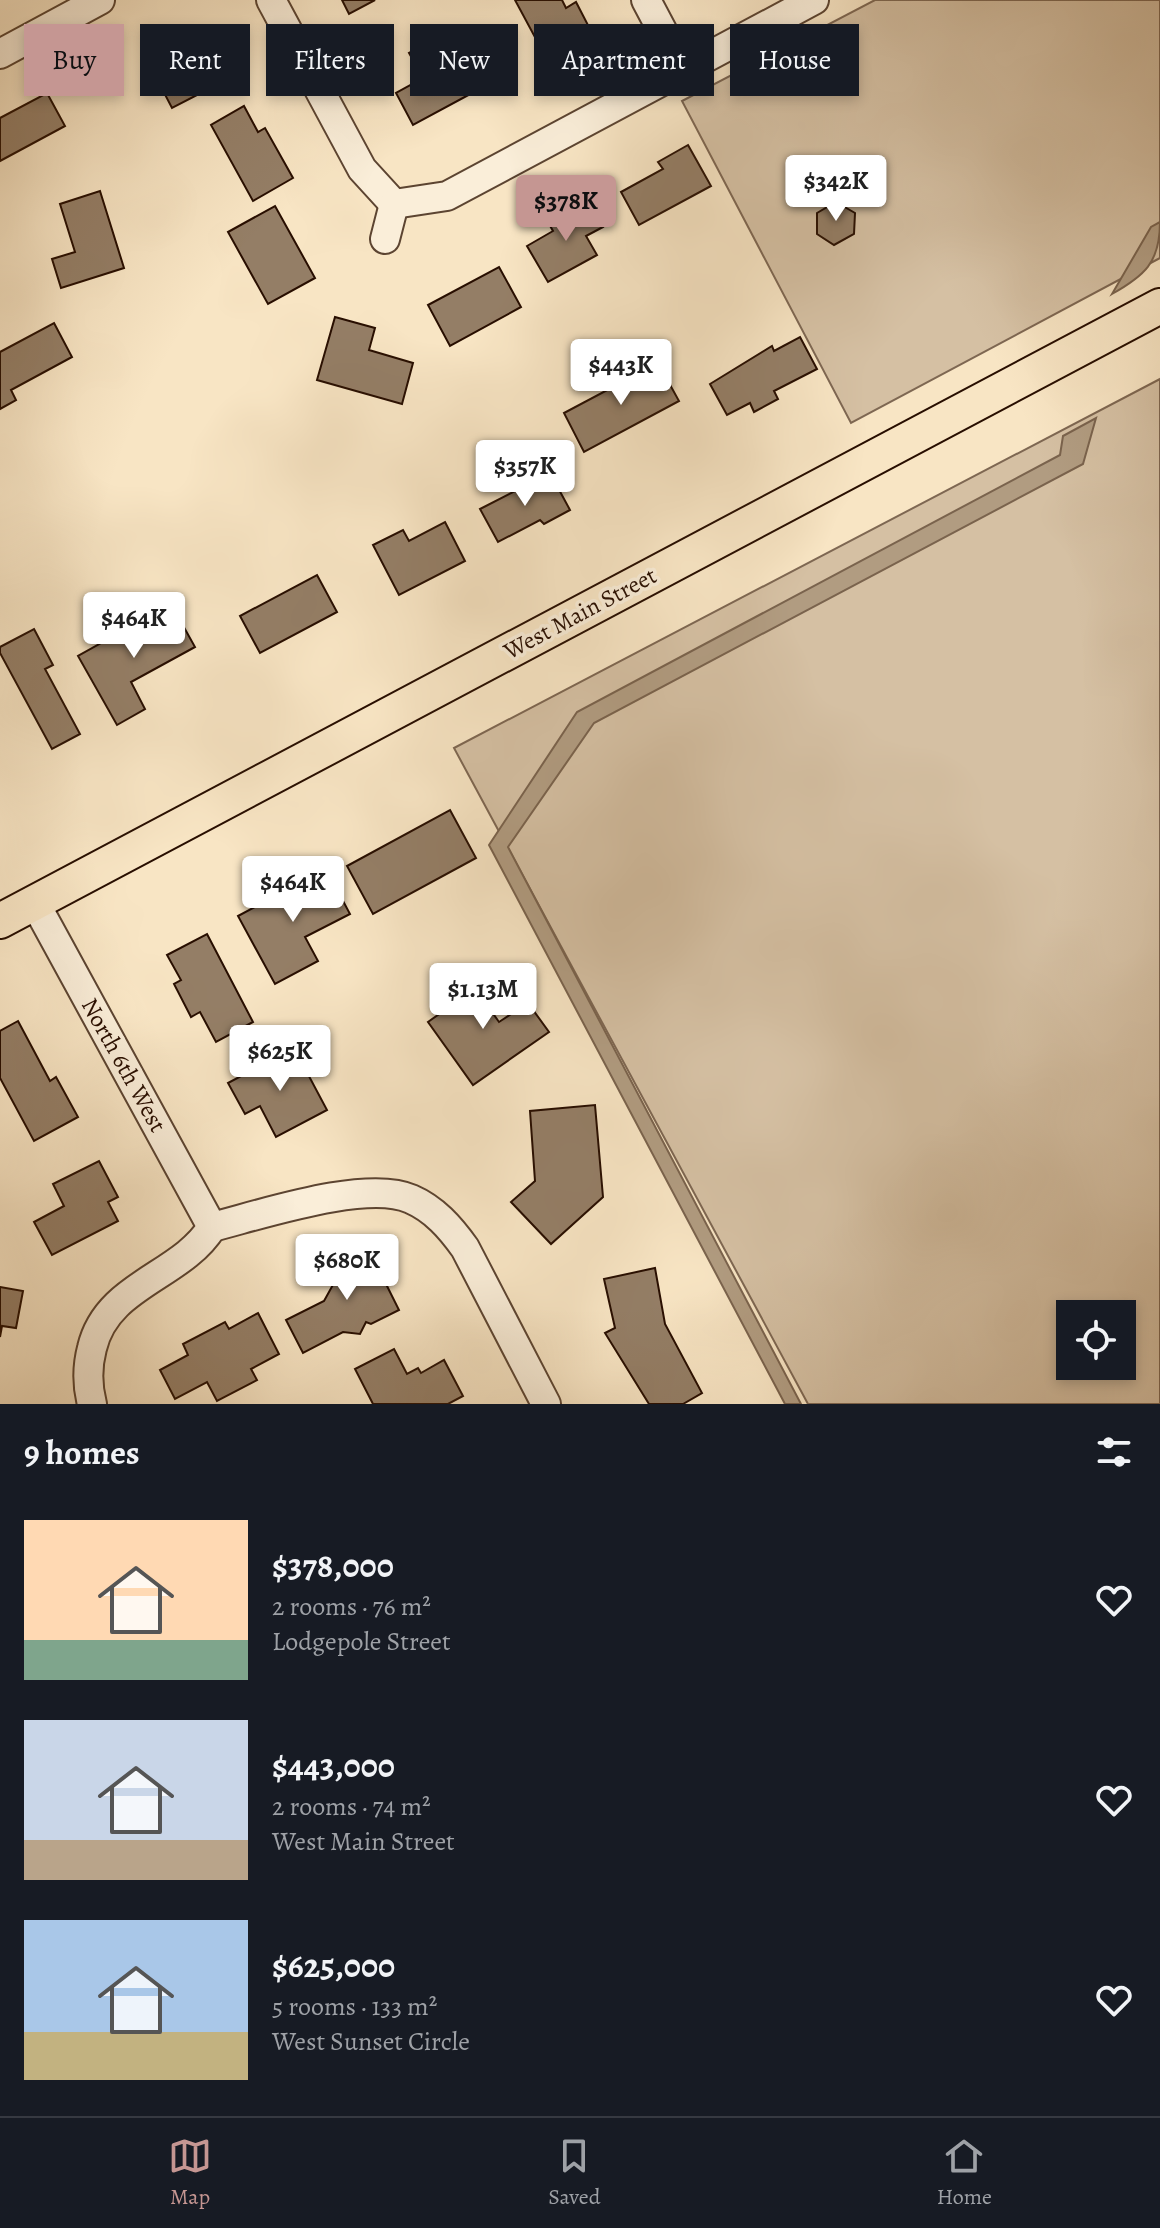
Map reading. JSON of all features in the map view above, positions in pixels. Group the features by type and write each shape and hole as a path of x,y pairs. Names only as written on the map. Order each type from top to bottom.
{"main road":[{"name":"West Main Street","path":"0,921 1160,306"}],"street":[{"path":"0,54 100,0"},
{"path":"271,0 362,169 394,204"},
{"path":"646,0 659,24"},
{"path":"714,53 814,0"},
{"path":"394,204 447,196 634,96"},
{"path":"385,239 394,204"},
{"name":"North 6th West","path":"35,903 212,1227"},
{"path":"92,1404 88,1366 95,1337 107,1315 123,1296 202,1244 212,1227 329,1198 387,1192 410,1198 430,1209 450,1227 465,1248 546,1404"}],"shaded area":[{"path":"875,0 1160,0 1160,258 851,423 682,101 692,96 714,96 714,84 730,76 730,96 859,96 859,24 829,24"},
{"path":"1160,222 1157,248 1148,267 1112,294 1151,227"},
{"path":"1160,379 1160,1404 808,1404 454,748"},
{"path":"1096,418 1083,464 594,723 508,847 801,1404 785,1404 489,845 577,712 1060,455 1063,436"}],"building":[{"path":"342,0 375,0 349,14"},
{"path":"515,0 562,0 566,8 576,2 587,24 534,24 534,35"},
{"path":"410,85 410,96 467,96 413,125 396,93"},
{"path":"41,96 49,96 65,126 0,161 0,118"},
{"path":"166,96 195,96 172,108"},
{"path":"244,106 258,132 265,128 293,178 253,201 211,125"},
{"path":"688,145 711,186 639,225 621,192 663,169 658,162"},
{"path":"100,191 124,268 61,288 52,259 75,252 60,204"},
{"path":"588,202 603,227 586,236 597,255 548,282 527,246 553,231 549,224"},
{"path":"836,202 855,213 854,234 834,245 817,234 817,213"},
{"path":"275,206 315,278 268,304 228,232"},
{"path":"499,267 521,307 450,346 428,305"},
{"path":"335,317 375,328 369,350 413,363 402,404 317,380"},
{"path":"54,323 72,357 11,390 16,400 0,409 0,352"},
{"path":"800,337 817,369 774,391 778,399 754,412 750,403 727,415 710,384 772,346 774,351"},
{"path":"658,363 679,401 584,452 564,413"},
{"path":"550,473 570,510 544,524 540,520 498,542 480,509"},
{"path":"445,522 465,561 399,595 373,545 403,530 409,541"},
{"path":"317,575 337,612 260,653 240,616"},
{"path":"171,604 195,647 131,682 145,709 117,725 78,656"},
{"path":"34,629 53,665 45,669 80,734 52,749 0,653 0,647"},
{"path":"450,810 476,858 373,914 347,866"},
{"path":"326,869 350,914 305,937 318,961 275,984 238,916"},
{"path":"207,934 253,1022 216,1042 200,1012 191,1017 174,984 181,980 167,955"},
{"path":"468,978 499,1022 528,1003 549,1032 473,1085 428,1022 442,1012 434,1002"},
{"path":"18,1021 50,1081 56,1077 78,1117 34,1141 0,1078 0,1031"},
{"path":"294,1048 327,1110 276,1137 260,1106 245,1114 228,1083"},
{"path":"595,1105 603,1197 551,1244 511,1202 535,1181 530,1111"},
{"path":"99,1161 118,1197 108,1202 118,1221 52,1255 34,1222 64,1206 53,1184"},
{"path":"355,1245 393,1268 385,1282 399,1310 371,1324 366,1322 360,1334 343,1332 303,1353 286,1320 324,1301"},
{"path":"655,1268 665,1324 702,1393 683,1404 649,1404 605,1333 615,1328 604,1279"},
{"path":"0,1287 23,1291 16,1328 2,1326 0,1337"},
{"path":"258,1313 279,1354 251,1369 257,1380 217,1401 207,1382 175,1399 160,1370 188,1355 183,1344 225,1322 229,1329"},
{"path":"394,1349 407,1374 418,1368 421,1373 444,1360 463,1396 448,1404 373,1404 355,1369"}]}
